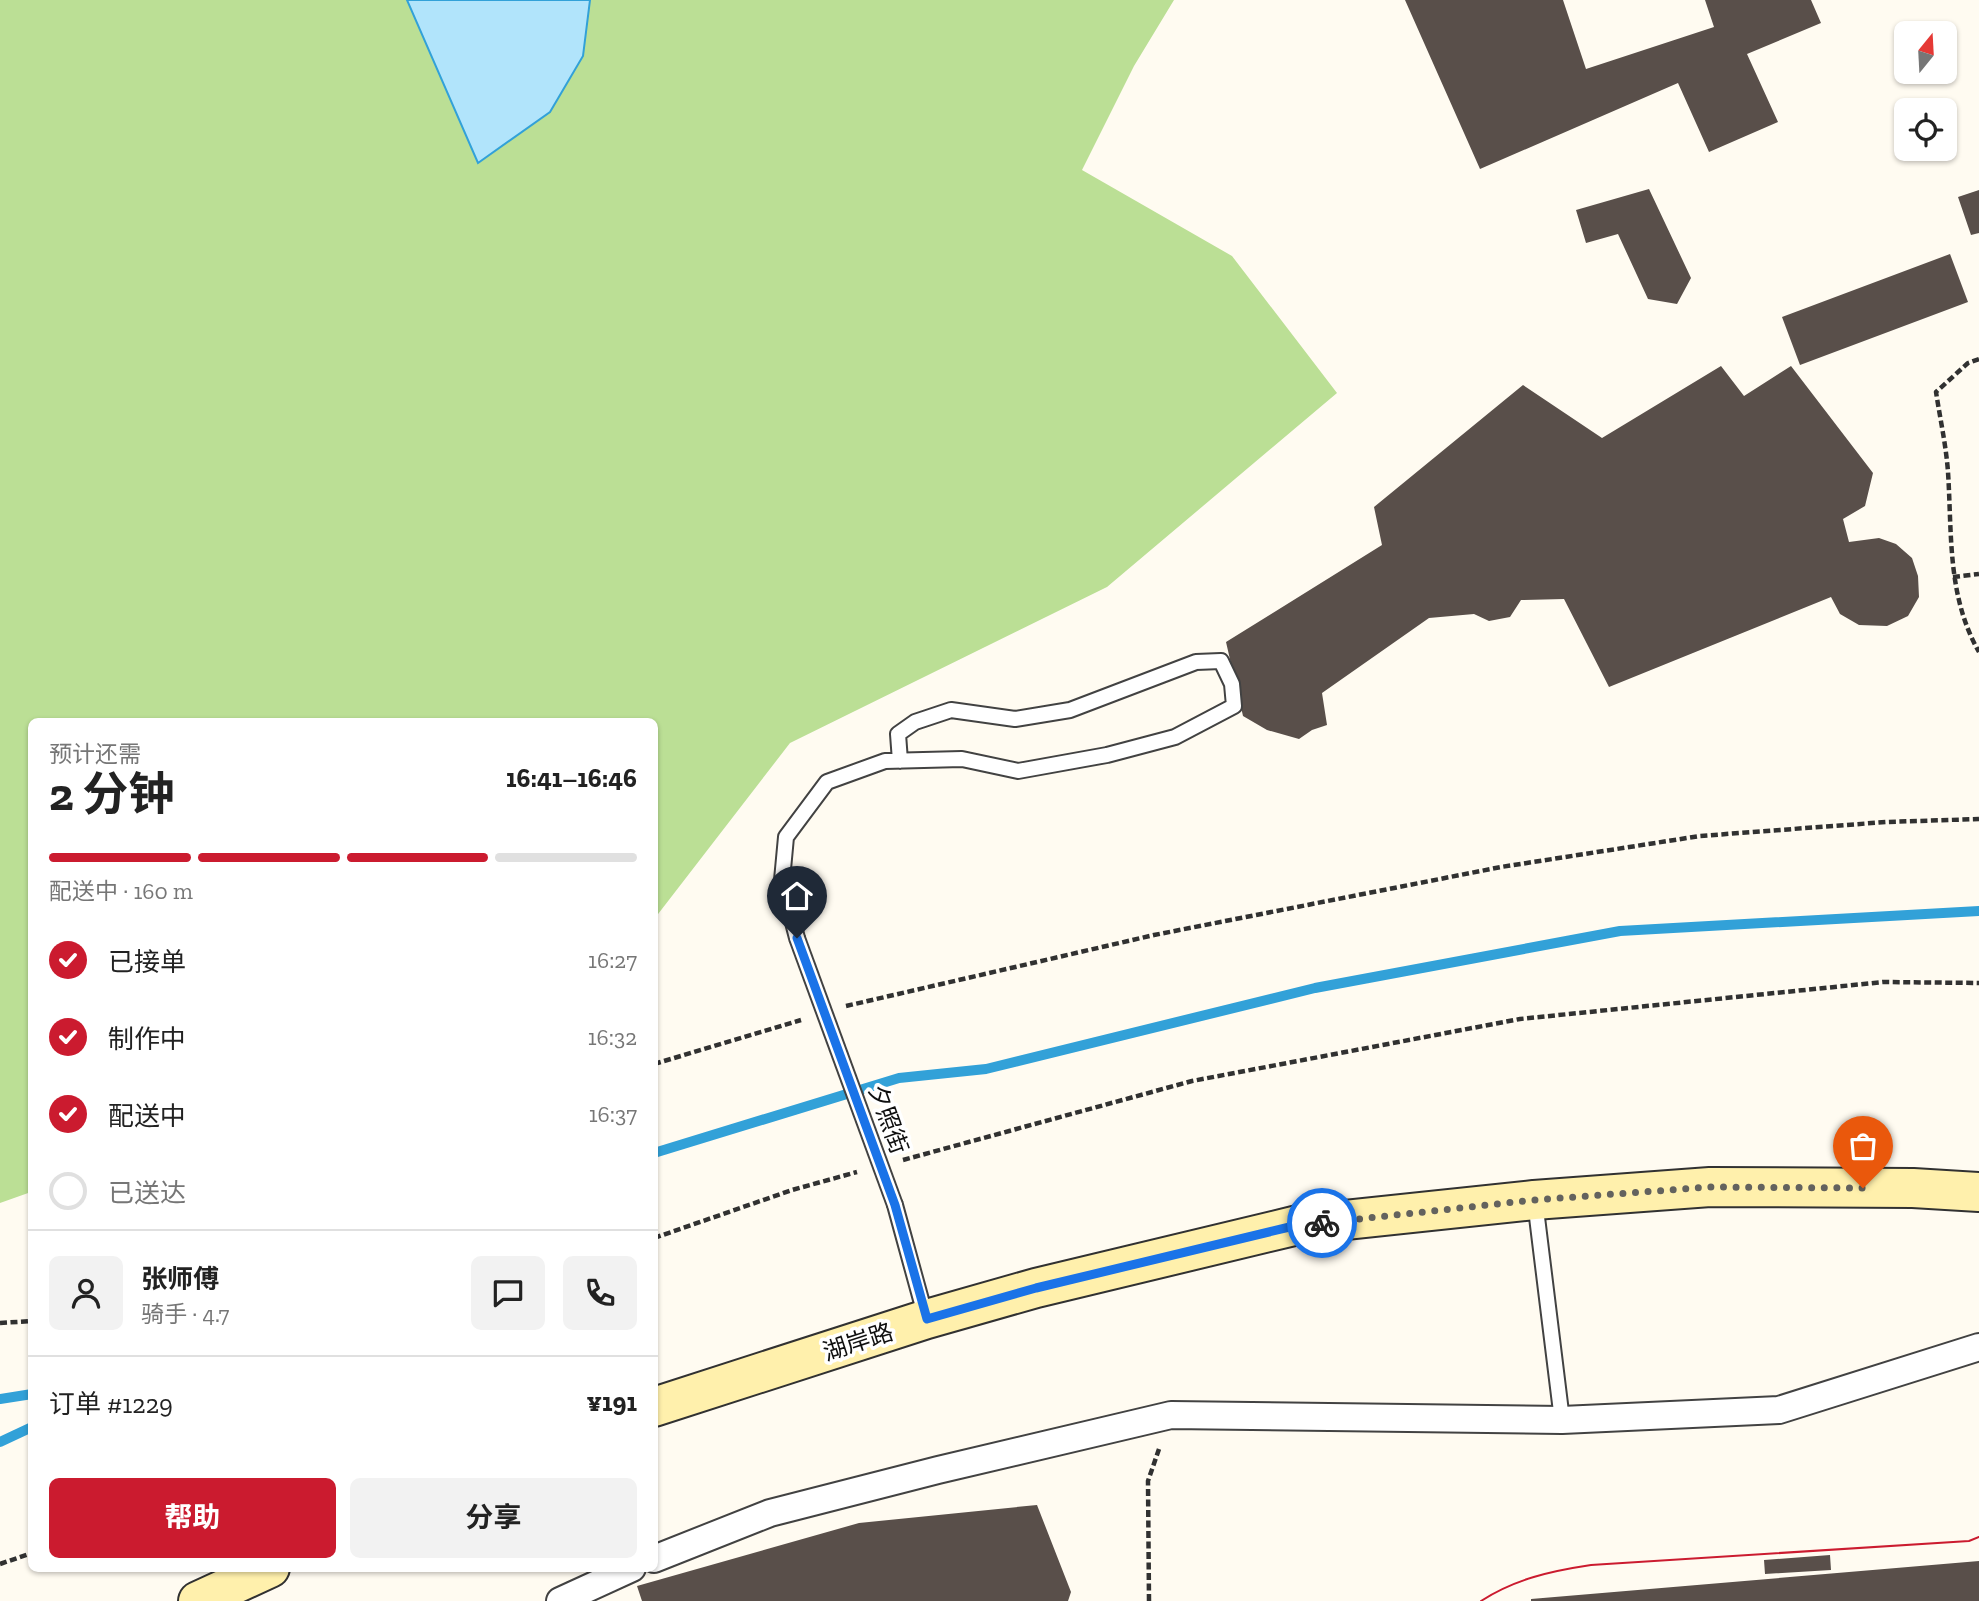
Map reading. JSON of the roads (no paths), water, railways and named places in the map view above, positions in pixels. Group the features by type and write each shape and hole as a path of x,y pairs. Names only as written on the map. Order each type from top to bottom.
{"street":[{"name":"湖岸路","path":"658,1406 927,1319 1036,1288 1298,1225 1534,1200 1710,1187 1913,1188 1979,1192"},
{"path":"658,1557 770,1513 939,1469 1171,1415 1562,1420 1779,1410 1979,1347"},
{"path":"198,1601 261,1572"},
{"path":"560,1601 623,1572"}],"lane":[{"name":"夕照街","path":"900,761 898,734 915,722 951,710 1015,719 1070,710 1196,662 1221,661 1232,684 1234,706 1175,737 1107,755 1018,771 962,759 900,761 885,761 827,782 786,837 782,880 797,938 895,1205 927,1319"},
{"path":"1534,1200 1562,1420"}],"water":[{"path":"407,0 590,0 583,56 550,112 478,163"}],"waterway":[{"path":"658,1152 899,1078 986,1069 1315,988 1620,931 1979,911"},
{"path":"0,1399 28,1395"},
{"path":"0,1442 28,1429"}],"tram line":[{"path":"1481,1601 1534,1577 1591,1565 1969,1541 1979,1537"}]}
